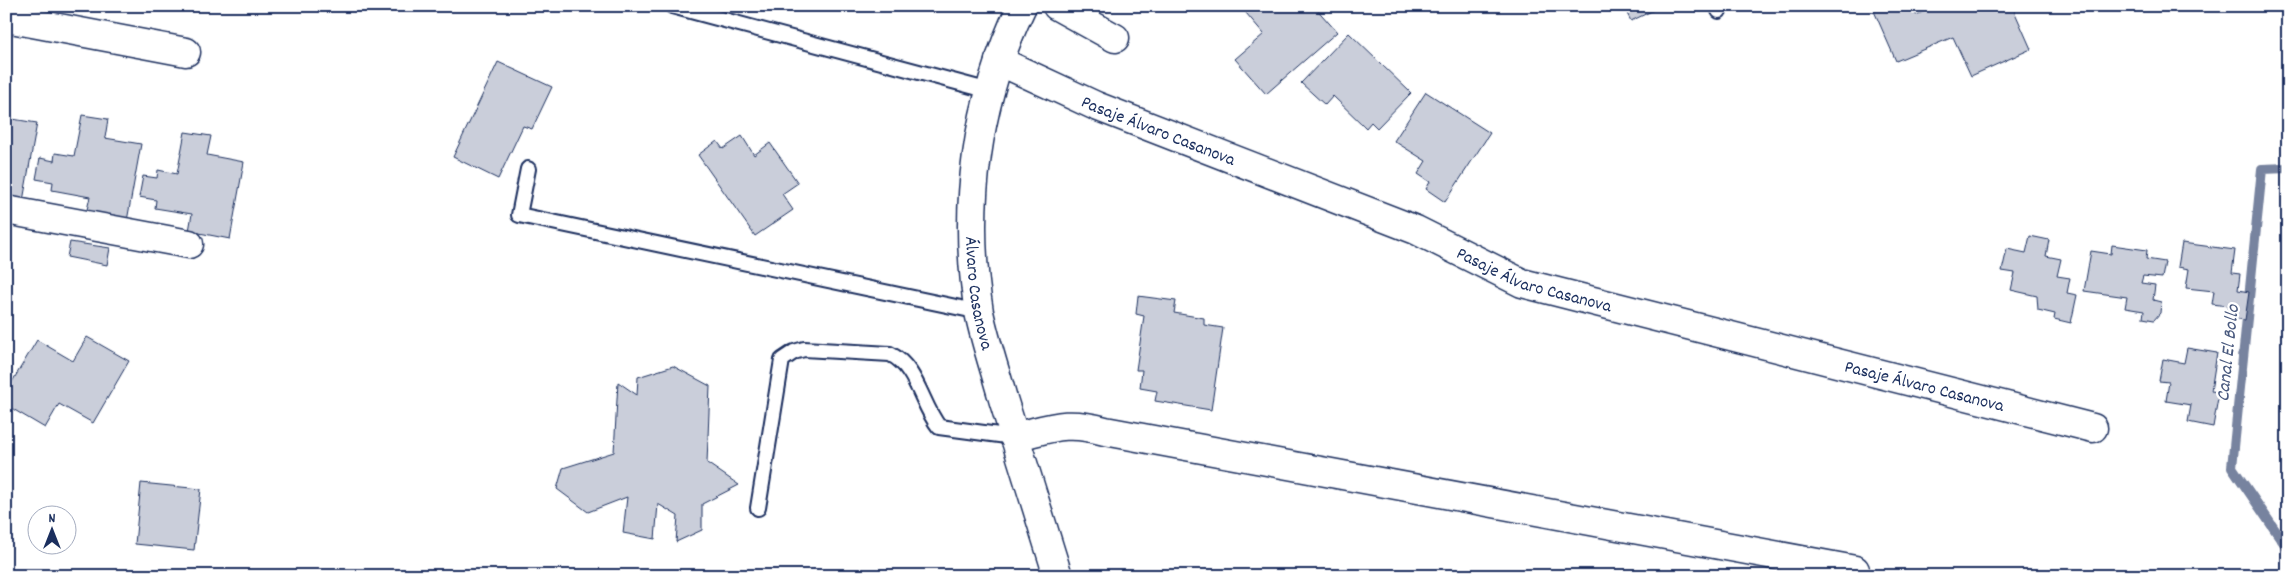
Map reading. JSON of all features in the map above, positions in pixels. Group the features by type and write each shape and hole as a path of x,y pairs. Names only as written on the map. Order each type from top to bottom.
{"street":[{"name":"Álvaro Casanova","path":"1022,6 999,62 990,91 976,162 972,210 974,278 980,312 1014,437 1058,576"},
{"path":"1057,6 1115,38"},
{"path":"6,18 186,52"},
{"name":"Pasaje Álvaro Casanova","path":"999,62 1096,106 1416,230 1522,283 2093,428"},
{"path":"6,210 189,244"},
{"path":"1014,437 1066,424 1086,426 1115,433 1855,570"}],"lane":[{"path":"672,6 990,91"},
{"path":"528,169 519,215 980,312"},
{"path":"758,508 782,360 794,352 804,349 890,354 901,359 919,388 928,413 939,427 1014,437"}],"building":[{"path":"1240,6 1314,6 1337,32 1266,94 1235,59 1264,34"},
{"path":"1623,6 1693,6 1693,9 1656,9 1631,21"},
{"path":"1885,6 1912,6 1916,15 1937,6 2012,6 2031,49 1971,76 1953,37 1896,61 1874,11"},
{"path":"1349,33 1411,93 1377,128 1371,122 1366,128 1333,96 1325,105 1301,83"},
{"path":"498,62 552,87 532,129 523,126 498,179 453,157"},
{"path":"1426,92 1490,133 1445,202 1426,189 1430,182 1418,174 1426,161 1394,141"},
{"path":"82,115 108,119 105,138 141,144 127,221 86,214 90,197 52,190 53,182 36,179 40,158 54,161 55,153 74,156"},
{"path":"6,118 37,123 23,201 6,197"},
{"path":"185,132 211,136 207,155 244,162 230,239 189,231 192,214 155,208 156,200 139,197 143,176 157,178 158,170 177,174"},
{"path":"742,136 754,155 770,143 798,183 782,194 793,210 755,236 698,155 717,141 723,149"},
{"path":"2030,236 2049,240 2046,256 2061,259 2057,276 2070,278 2067,293 2077,295 2071,323 2054,319 2055,314 2038,310 2037,296 2011,290 2015,273 2002,271 2007,249 2026,253"},
{"path":"70,242 110,248 107,265 67,257"},
{"path":"2182,243 2235,250 2232,273 2240,274 2238,290 2249,292 2245,320 2226,317 2228,306 2212,304 2214,291 2186,288 2189,269 2178,267"},
{"path":"2112,245 2147,250 2146,259 2165,262 2162,278 2143,276 2141,283 2155,285 2153,300 2161,302 2160,313 2154,320 2143,318 2144,311 2125,308 2127,297 2084,291 2091,251 2111,254"},
{"path":"1138,296 1176,301 1174,313 1204,318 1204,325 1223,328 1211,410 1155,401 1157,391 1140,388 1142,370 1136,370 1144,316 1136,314"},
{"path":"87,337 129,361 93,423 59,404 45,428 6,405 6,392 37,340 73,361"},
{"path":"2187,348 2217,353 2211,391 2219,392 2213,427 2188,422 2191,405 2166,401 2169,382 2159,381 2163,359 2184,363"},
{"path":"673,366 710,386 707,463 739,485 702,504 702,530 676,542 678,516 658,504 655,539 623,533 627,497 588,512 557,489 563,468 614,452 618,382 637,395 638,377"},
{"path":"141,483 201,489 194,550 135,544"}],"waterway":[{"name":"Canal El Bollo","path":"2288,168 2262,169 2232,467 2288,549"}]}
